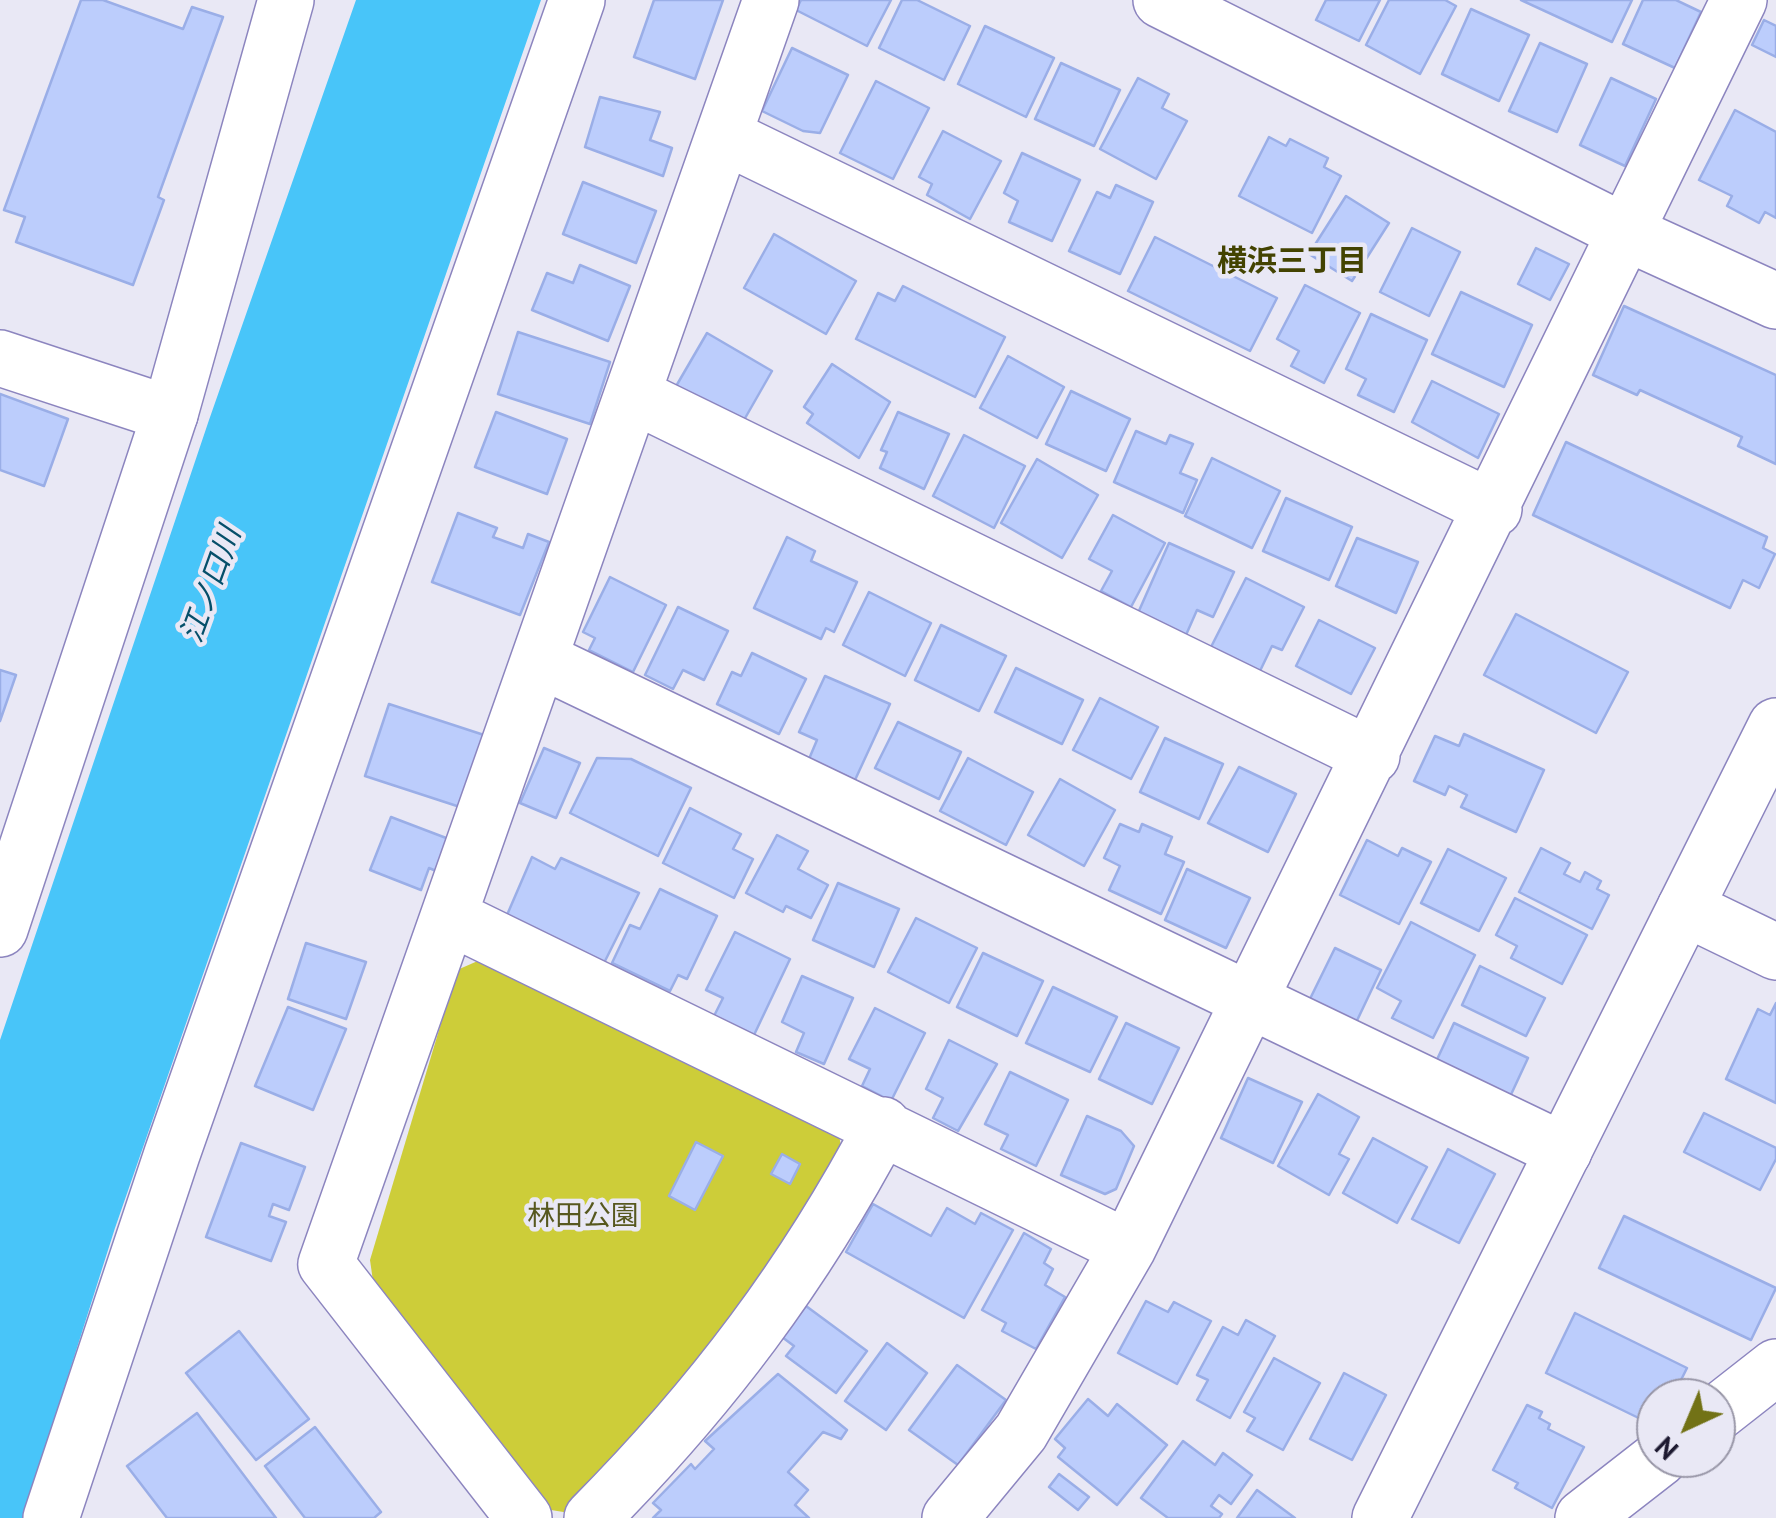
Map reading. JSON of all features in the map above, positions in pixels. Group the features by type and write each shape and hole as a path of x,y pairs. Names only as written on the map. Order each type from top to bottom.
{"street":[{"path":"0,929 170,414 286,0"},
{"path":"50,1518 179,1135 577,0"},
{"path":"524,1518 326,1264 771,0"},
{"path":"1162,0 1626,233 1776,302"},
{"path":"950,1518 1021,1432 1128,1248 1494,509 1739,0"},
{"path":"724,136 1494,509"},
{"path":"0,358 170,414"},
{"path":"633,395 1372,756"},
{"path":"539,659 1564,1151"},
{"path":"1380,1518 1776,726"},
{"path":"1686,908 1776,952"},
{"path":"450,917 883,1125 1128,1248"},
{"path":"592,1518 664,1446 745,1348 800,1268 883,1125"},
{"path":"1736,1399 1776,1368"},
{"path":"1583,1518 1636,1477"}],"green space":[{"name":"林田公園","path":"487,957 837,1125 842,1151 784,1257 576,1514 551,1510 374,1288 370,1260 457,970"}],"water":[{"name":"江ノ口川","path":"356,0 541,0 115,1228 23,1518 0,1518 0,1040 209,420"}],"building":[{"path":"81,0 103,0 183,29 192,7 223,17 158,197 164,200 133,285 16,242 25,217 4,210"},
{"path":"654,0 723,0 695,79 634,57"},
{"path":"801,0 891,0 867,46 796,10"},
{"path":"902,0 917,0 970,26 944,80 879,48"},
{"path":"1326,0 1380,0 1359,41 1316,20"},
{"path":"1389,0 1445,0 1456,6 1420,74 1366,45"},
{"path":"1521,0 1632,0 1612,42"},
{"path":"1643,0 1676,0 1701,12 1675,68 1623,44"},
{"path":"1471,9 1529,35 1499,101 1442,74"},
{"path":"1764,20 1776,26 1776,57 1752,45"},
{"path":"985,26 1054,58 1026,117 958,84"},
{"path":"1540,43 1587,64 1557,132 1509,111"},
{"path":"792,48 848,75 820,133 803,131 762,111"},
{"path":"1061,63 1120,90 1094,146 1035,119"},
{"path":"1138,78 1169,94 1162,108 1187,121 1156,179 1100,149"},
{"path":"1611,78 1656,99 1625,166 1580,145"},
{"path":"876,81 929,108 893,179 840,153"},
{"path":"600,97 660,112 650,140 672,148 663,176 585,147"},
{"path":"1735,110 1776,132 1776,218 1765,212 1759,223 1727,206 1732,196 1699,180"},
{"path":"943,131 1001,161 970,219 927,195 932,184 919,177"},
{"path":"1269,137 1286,146 1290,139 1328,158 1324,167 1341,176 1312,233 1239,196"},
{"path":"1022,153 1080,180 1052,241 1009,222 1018,201 1004,193"},
{"path":"583,182 656,211 636,263 563,234"},
{"path":"1116,185 1153,202 1120,274 1069,251 1097,192 1110,198"},
{"path":"1346,196 1389,223 1352,281 1309,254"},
{"path":"1412,228 1460,252 1429,316 1380,292"},
{"path":"774,234 856,281 826,334 744,288"},
{"path":"1155,237 1277,298 1250,351 1128,291"},
{"path":"1536,248 1569,264 1550,300 1518,284"},
{"path":"580,265 630,286 608,341 532,310 547,273 573,283"},
{"path":"1305,285 1360,313 1324,383 1291,366 1299,351 1277,339"},
{"path":"903,286 1005,337 975,397 856,339 878,293 895,301"},
{"path":"1461,292 1532,325 1504,387 1432,354"},
{"path":"1624,306 1776,375 1776,464 1738,446 1742,437 1640,390 1637,395 1593,375"},
{"path":"1371,314 1427,340 1394,412 1358,395 1366,379 1346,369"},
{"path":"518,332 610,362 590,424 498,394"},
{"path":"707,333 772,371 740,427 675,388"},
{"path":"1008,356 1064,387 1037,438 980,408"},
{"path":"832,364 890,402 859,458 807,423 813,414 804,407"},
{"path":"1432,381 1499,414 1478,458 1412,422"},
{"path":"1071,391 1130,419 1106,471 1046,444"},
{"path":"0,394 68,419 44,486 0,470"},
{"path":"496,412 567,439 547,494 475,467"},
{"path":"898,412 949,434 924,489 880,468 887,452 881,450"},
{"path":"1136,431 1166,444 1170,435 1193,444 1180,473 1197,480 1183,513 1114,482"},
{"path":"964,435 1025,466 994,528 933,496"},
{"path":"1566,442 1767,537 1763,548 1775,554 1759,588 1743,580 1730,608 1533,515"},
{"path":"1212,458 1280,491 1252,548 1185,516"},
{"path":"1037,459 1098,495 1062,558 1001,523"},
{"path":"1286,498 1352,527 1329,580 1263,551"},
{"path":"458,513 497,528 493,537 523,548 528,534 549,542 520,615 432,582"},
{"path":"1113,515 1165,543 1131,607 1101,591 1112,571 1089,559"},
{"path":"787,537 815,551 811,561 857,582 834,632 826,628 821,639 754,608"},
{"path":"1357,538 1418,562 1396,613 1336,586"},
{"path":"1169,543 1234,572 1213,617 1197,610 1186,635 1138,613"},
{"path":"610,577 666,605 633,672 589,650 595,638 583,632"},
{"path":"1246,578 1304,607 1282,650 1272,646 1259,673 1210,649"},
{"path":"869,592 931,623 905,676 843,645"},
{"path":"678,607 728,631 704,680 683,670 673,689 645,675"},
{"path":"1516,614 1628,672 1596,733 1484,675"},
{"path":"1319,620 1375,648 1351,694 1296,666"},
{"path":"941,625 1006,656 979,711 915,680"},
{"path":"752,653 806,679 779,734 717,704 732,672 741,676"},
{"path":"1016,668 1083,700 1062,744 995,712"},
{"path":"0,670 16,675 0,721"},
{"path":"825,676 890,704 855,780 809,759 817,740 799,732"},
{"path":"1100,698 1158,727 1131,779 1073,750"},
{"path":"389,704 484,735 460,807 365,776"},
{"path":"898,722 961,752 939,799 875,768"},
{"path":"1464,734 1544,770 1516,832 1461,807 1467,795 1449,786 1445,795 1414,781 1435,736 1459,746"},
{"path":"1165,738 1223,764 1199,819 1140,792"},
{"path":"544,748 580,763 556,818 520,803"},
{"path":"597,758 631,759 691,788 658,856 570,813"},
{"path":"968,758 1033,792 1006,845 940,811"},
{"path":"1239,767 1296,794 1268,852 1208,823"},
{"path":"1060,779 1115,810 1084,866 1028,835"},
{"path":"690,808 741,834 733,849 753,859 734,898 663,863"},
{"path":"391,817 454,841 441,873 429,868 421,890 370,870"},
{"path":"1120,824 1139,832 1142,824 1172,837 1165,854 1184,862 1161,914 1109,890 1120,866 1104,858"},
{"path":"777,835 808,851 798,869 828,885 811,918 786,906 783,912 746,893"},
{"path":"1367,840 1398,856 1402,848 1431,862 1399,924 1340,895"},
{"path":"1541,848 1570,863 1564,874 1580,882 1585,872 1601,881 1597,889 1609,895 1592,929 1519,892"},
{"path":"1448,849 1506,878 1479,931 1421,903"},
{"path":"532,857 555,869 561,858 639,893 604,963 507,915"},
{"path":"1187,869 1250,898 1226,948 1165,920"},
{"path":"838,883 899,909 874,967 813,940"},
{"path":"660,889 717,916 687,979 678,975 670,991 612,963 630,925 640,929"},
{"path":"1515,898 1587,935 1562,984 1511,958 1517,946 1496,935"},
{"path":"916,918 977,948 949,1003 888,972"},
{"path":"1411,922 1475,955 1433,1038 1392,1018 1401,1001 1377,988"},
{"path":"735,932 790,959 754,1035 714,1016 723,998 706,990"},
{"path":"306,943 366,962 346,1019 288,999"},
{"path":"1335,948 1381,970 1353,1029 1306,1007"},
{"path":"983,953 1043,981 1017,1036 957,1007"},
{"path":"1480,966 1545,998 1526,1036 1462,1005"},
{"path":"802,976 853,998 824,1064 796,1052 804,1033 782,1022"},
{"path":"1053,987 1117,1017 1090,1072 1026,1043"},
{"path":"1776,1003 1776,1103 1726,1079 1758,1009 1770,1015"},
{"path":"288,1007 346,1029 313,1110 255,1086"},
{"path":"875,1008 925,1033 891,1101 862,1086 870,1069 849,1059"},
{"path":"1126,1023 1179,1048 1152,1104 1099,1079"},
{"path":"1454,1023 1528,1058 1508,1101 1434,1066"},
{"path":"949,1040 997,1064 958,1131 933,1118 943,1098 926,1089"},
{"path":"1010,1072 1068,1100 1036,1166 1001,1149 1008,1135 985,1124"},
{"path":"1248,1078 1302,1102 1273,1163 1221,1138"},
{"path":"1318,1094 1359,1117 1339,1154 1349,1159 1329,1195 1278,1166"},
{"path":"1704,1113 1776,1148 1776,1159 1760,1190 1684,1152"},
{"path":"1087,1116 1121,1131 1134,1146 1116,1189 1105,1194 1061,1175"},
{"path":"1373,1138 1427,1167 1397,1223 1343,1193"},
{"path":"696,1142 723,1156 695,1210 669,1196"},
{"path":"241,1143 305,1167 289,1210 273,1204 269,1216 286,1222 271,1261 206,1237"},
{"path":"1448,1149 1495,1174 1459,1243 1412,1219"},
{"path":"782,1154 800,1164 790,1184 771,1174"},
{"path":"873,1204 931,1236 947,1208 975,1224 981,1213 1013,1230 964,1318 846,1252"},
{"path":"1624,1216 1776,1288 1751,1340 1599,1268"},
{"path":"1024,1233 1051,1249 1044,1263 1053,1269 1045,1285 1065,1297 1036,1349 1002,1331 1006,1323 982,1310"},
{"path":"1146,1301 1168,1312 1174,1302 1211,1321 1177,1384 1118,1353"},
{"path":"806,1306 867,1351 836,1393 786,1356 794,1346 782,1337"},
{"path":"1575,1313 1687,1368 1682,1378 1636,1378 1636,1417 1546,1373"},
{"path":"1246,1320 1275,1336 1230,1418 1197,1400 1208,1380 1197,1375 1223,1327 1238,1335"},
{"path":"239,1331 309,1419 256,1460 186,1373"},
{"path":"887,1343 927,1373 886,1430 845,1401"},
{"path":"1274,1358 1320,1383 1283,1450 1247,1431 1255,1418 1244,1412"},
{"path":"957,1365 1006,1400 958,1465 909,1430"},
{"path":"1344,1373 1386,1395 1352,1460 1310,1439"},
{"path":"778,1374 847,1430 841,1439 823,1432 788,1472 808,1490 795,1505 809,1518 653,1518 661,1510 653,1503 691,1464 695,1469 714,1449 705,1441"},
{"path":"1088,1399 1108,1416 1117,1404 1167,1445 1117,1505 1058,1457 1065,1448 1055,1439"},
{"path":"1527,1405 1542,1412 1539,1418 1550,1424 1548,1429 1584,1447 1552,1508 1515,1488 1518,1483 1493,1470"},
{"path":"197,1413 276,1518 167,1518 127,1466"},
{"path":"315,1427 381,1512 374,1518 305,1518 265,1466"},
{"path":"1183,1441 1215,1465 1223,1453 1252,1475 1231,1504 1219,1495 1211,1506 1222,1514 1219,1518 1168,1518 1141,1498"},
{"path":"1059,1474 1089,1497 1078,1510 1049,1487"},
{"path":"1257,1490 1295,1518 1237,1518"}],"district":[{"name":"横浜三丁目","path":"1292,262"}]}
